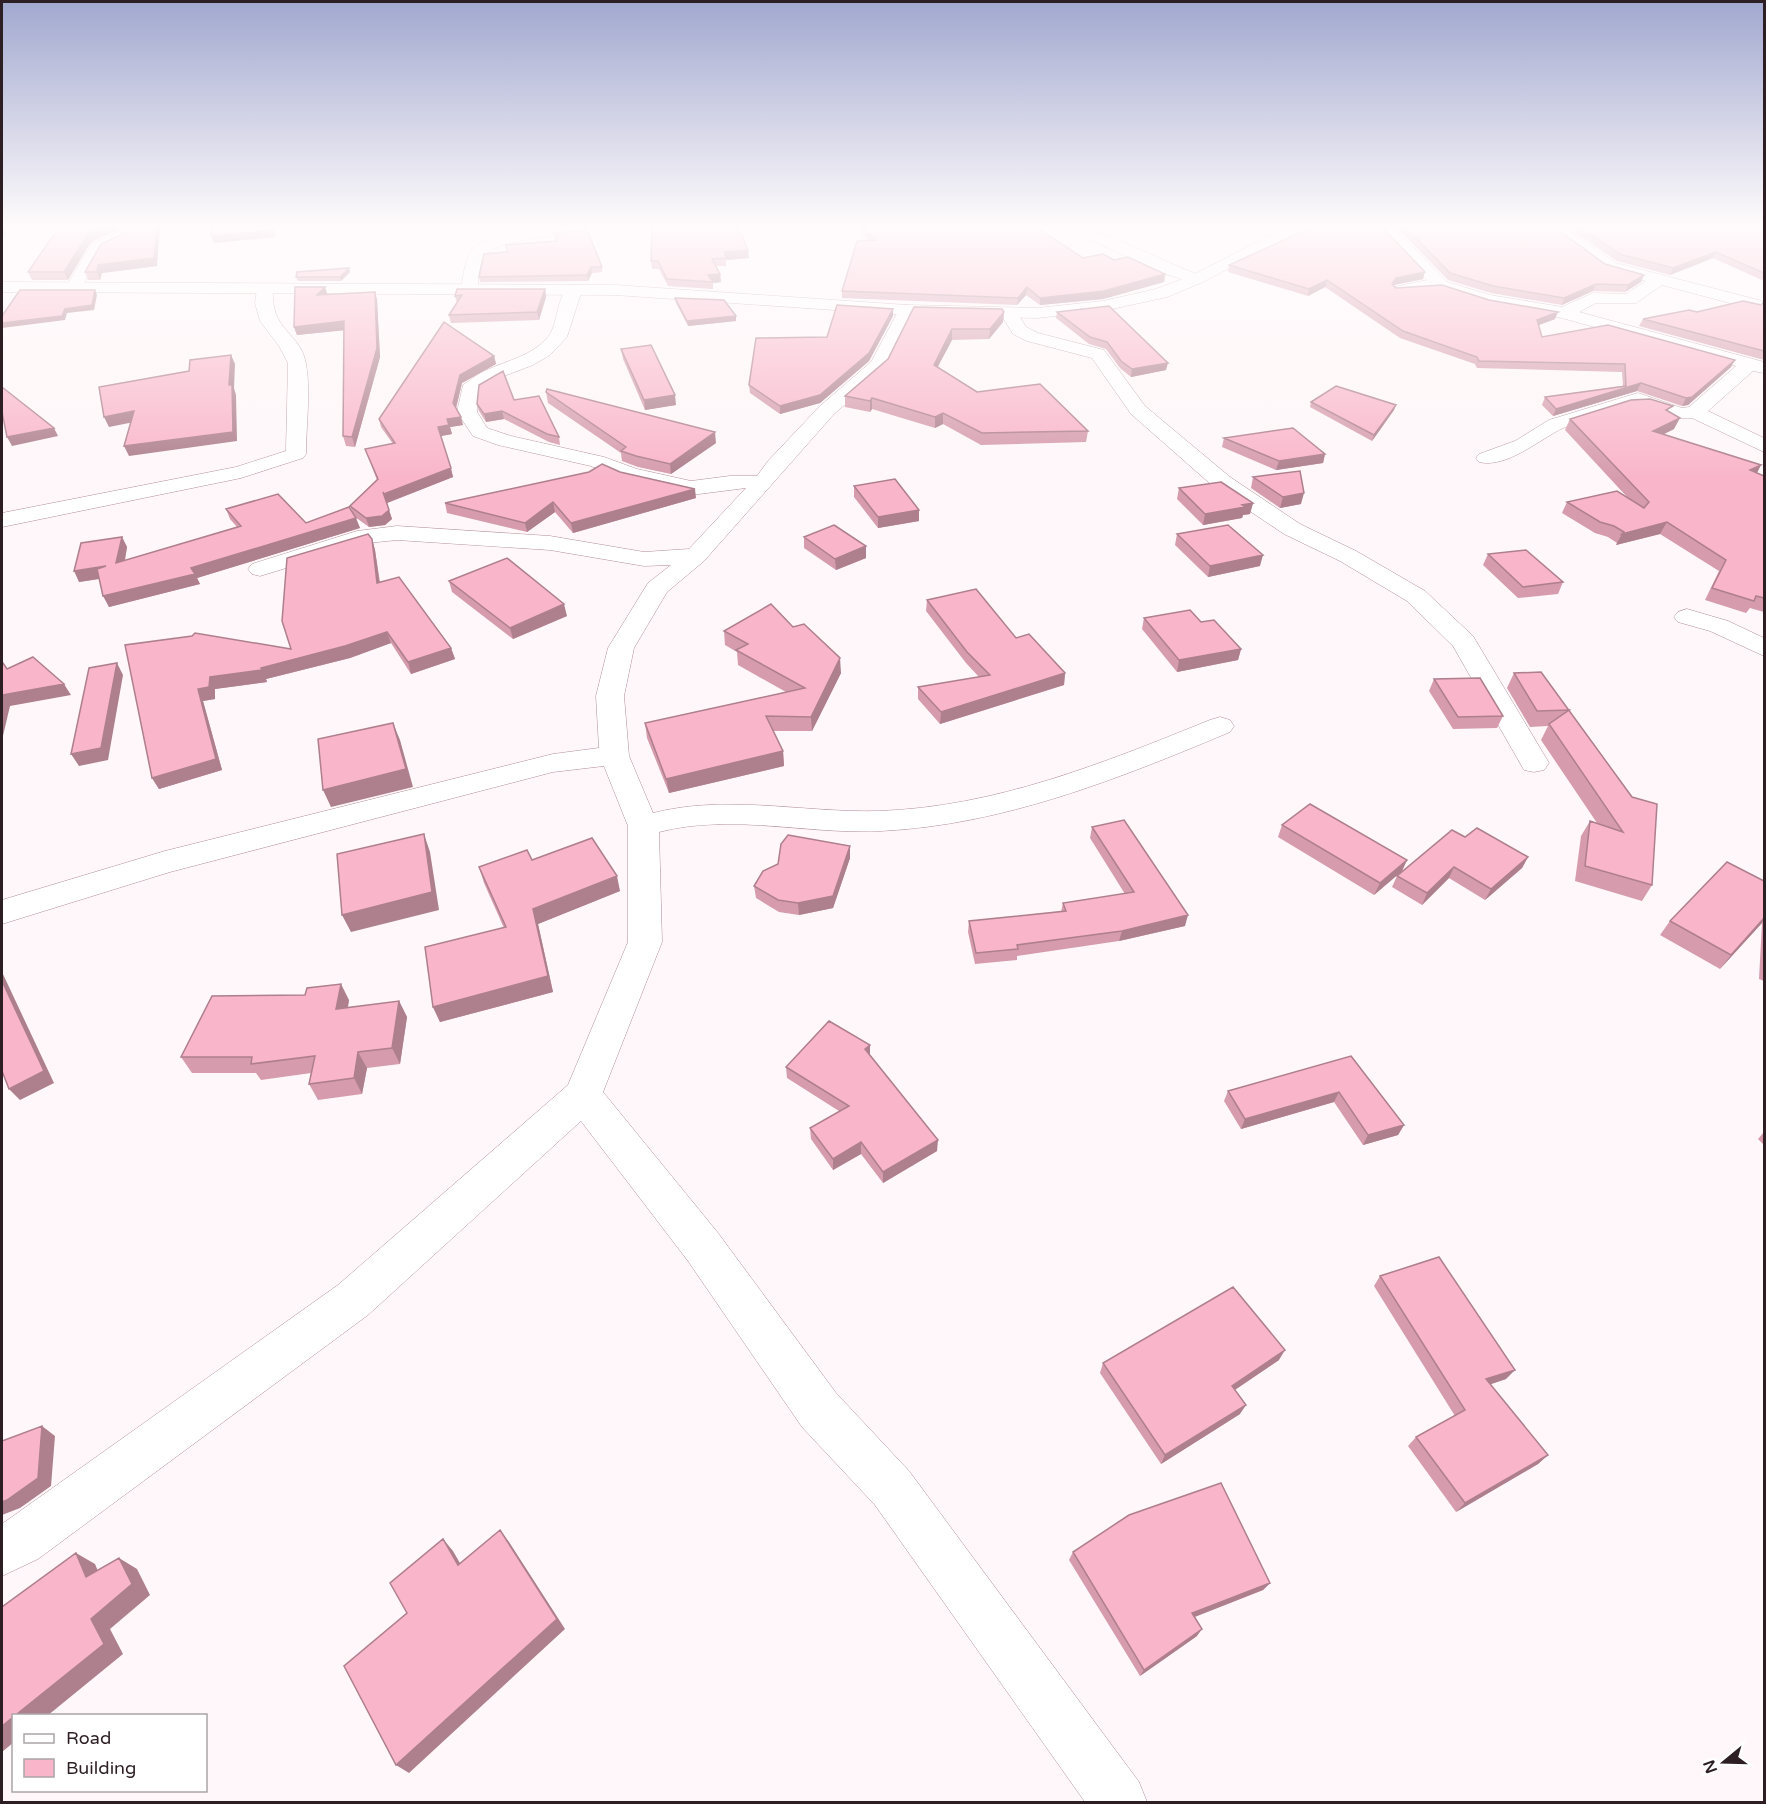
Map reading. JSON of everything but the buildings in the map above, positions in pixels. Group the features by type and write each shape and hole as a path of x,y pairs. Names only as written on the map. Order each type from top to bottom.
{"street":[{"path":"2,520 241,472 296,454 297,363 293,351 267,322 263,311"},
{"path":"567,311 558,337 544,351 527,361 492,374 470,389 467,412 480,432 505,441 597,461 630,474 691,488 730,482 764,482"},
{"path":"2,1551 20,1541 353,1300 583,1095 645,942 642,826 614,756 610,696 621,648 657,588 696,556 764,482 775,465 827,410 879,365 906,311"},
{"path":"947,311 1008,313 1061,311"},
{"path":"1553,311 1757,366"},
{"path":"1008,313 1019,330 1034,337 1072,345 1098,354 1137,410 1222,483 1292,529 1348,556 1416,596 1464,642 1534,763"},
{"path":"1486,458 1522,445 1556,424 1638,399 1681,414 1695,412 1757,366"},
{"path":"1695,412 1764,446"},
{"path":"260,569 365,536 397,533 550,543 644,559 696,556"},
{"path":"1687,617 1719,626 1764,648"},
{"path":"642,826 695,815 752,814 879,821 941,815 994,805 1108,769 1220,726"},
{"path":"2,912 165,861 553,763 614,756"},
{"path":"583,1095 703,1247 819,1410 892,1488 1119,1803"}]}
